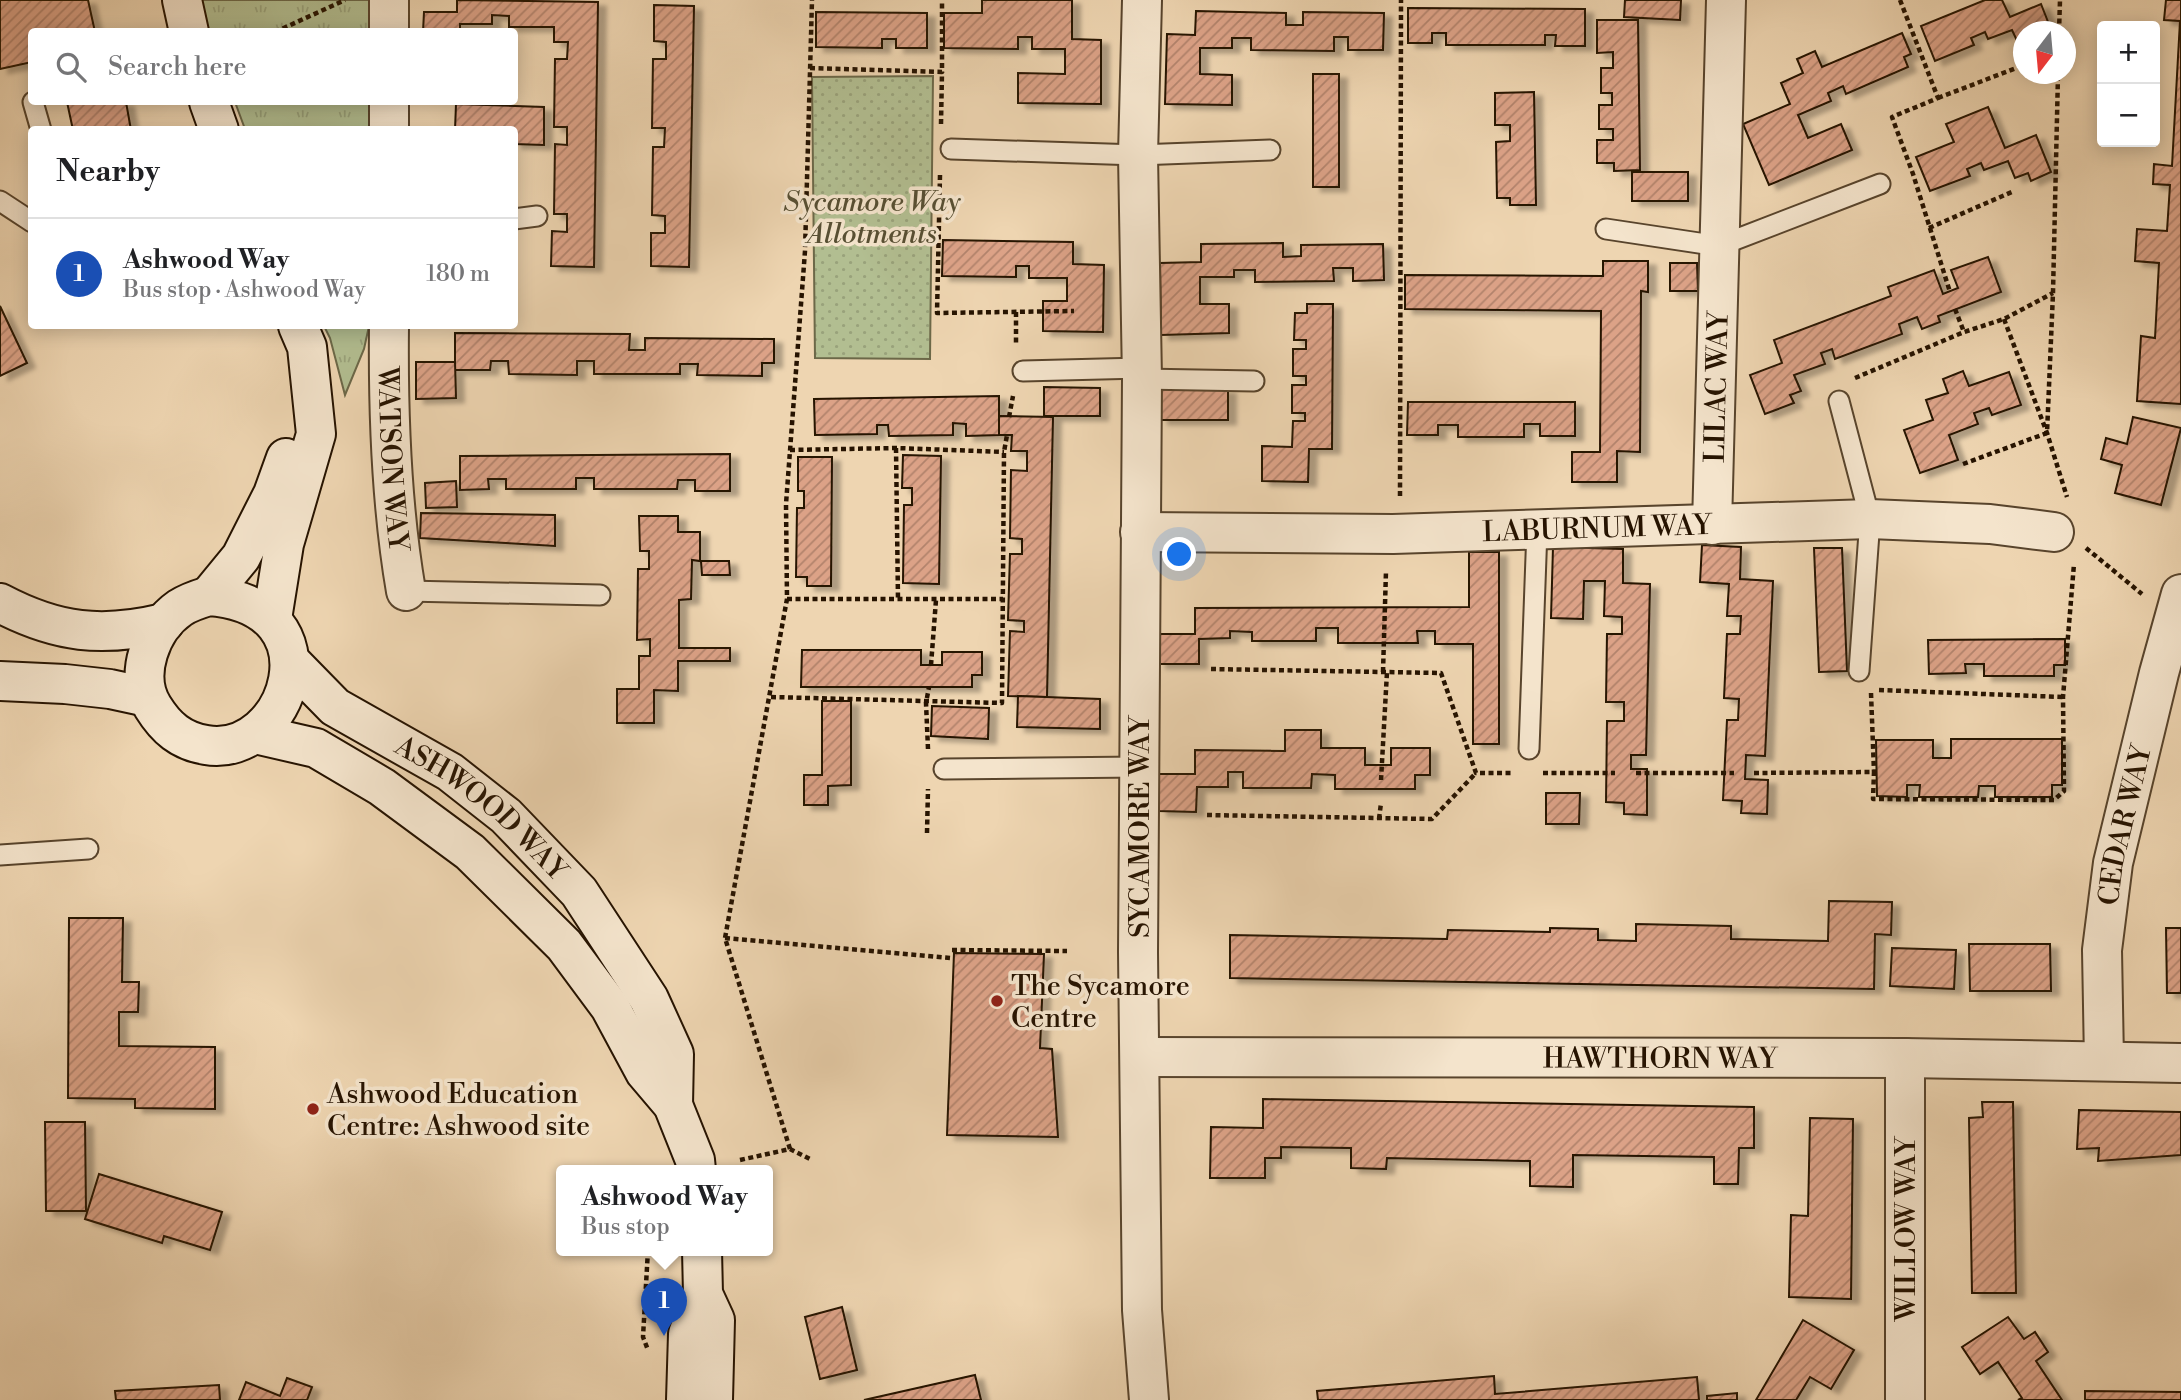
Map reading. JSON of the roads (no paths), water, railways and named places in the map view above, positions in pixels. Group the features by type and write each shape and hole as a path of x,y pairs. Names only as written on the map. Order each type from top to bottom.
{"street":[{"path":"182,0 188,28"},
{"path":"389,0 389,28"},
{"name":"SYCAMORE WAY","path":"1142,0 1138,155 1142,374 1138,952 1142,1310 1149,1400"},
{"name":"LILAC WAY","path":"1712,526 1726,0"},
{"path":"210,105 218,126"},
{"path":"389,105 389,126"},
{"path":"272,619 284,544 316,434 307,347 299,329"},
{"name":"WATSON WAY","path":"389,329 388,407 399,553 406,591"},
{"path":"209,596 241,557 274,494 295,429 311,394"},
{"name":"LABURNUM WAY","path":"1140,532 1393,534 1870,519 2066,525"},
{"name":"CEDAR WAY","path":"2104,1060 2102,950 2113,863 2158,673 2181,594"},
{"path":"209,596 230,597 255,606 272,619 286,641 290,661 289,681 277,708 255,734 232,744 214,746 188,742 165,725 147,697 145,680 151,642 164,622 180,608 209,596"},
{"path":"0,603 52,626 83,632 105,633 164,622"},
{"name":"ASHWOOD WAY","path":"290,661 335,707 450,772 506,816 579,892 649,999 674,1054 673,1105"},
{"path":"0,681 76,685 147,697"},
{"name":"ASHWOOD WAY","path":"255,734 295,741 316,748 382,787 470,852 564,945 610,1007 645,1072 673,1105 696,1165"},
{"name":"HAWTHORN WAY","path":"1140,1057 1905,1058 2181,1063"},
{"name":"WILLOW WAY","path":"1905,1058 1905,1400"},
{"path":"686,1400 688,1334 703,1294 702,1256"},
{"path":"703,1294 715,1321 713,1400"}],"lane":[{"path":"34,105 40,126"},
{"path":"944,149 1138,155 1270,150"},
{"path":"1606,229 1719,247 1880,184"},
{"path":"0,201 28,219"},
{"path":"518,218 537,216"},
{"path":"1023,371 1142,374 1254,381"},
{"path":"1842,391 1870,519 1858,671"},
{"path":"1529,749 1537,528"},
{"path":"406,591 600,595"},
{"path":"944,769 1140,767"},
{"path":"0,855 88,849"}],"place":[{"name":"The Sycamore Centre","path":"997,1001"},
{"name":"Ashwood Education Centre: Ashwood site","path":"313,1109"},
{"name":"Ashwood Way","path":"664,1336"}],"park label":[{"name":"Sycamore Way Allotments","path":"872,217"}]}
